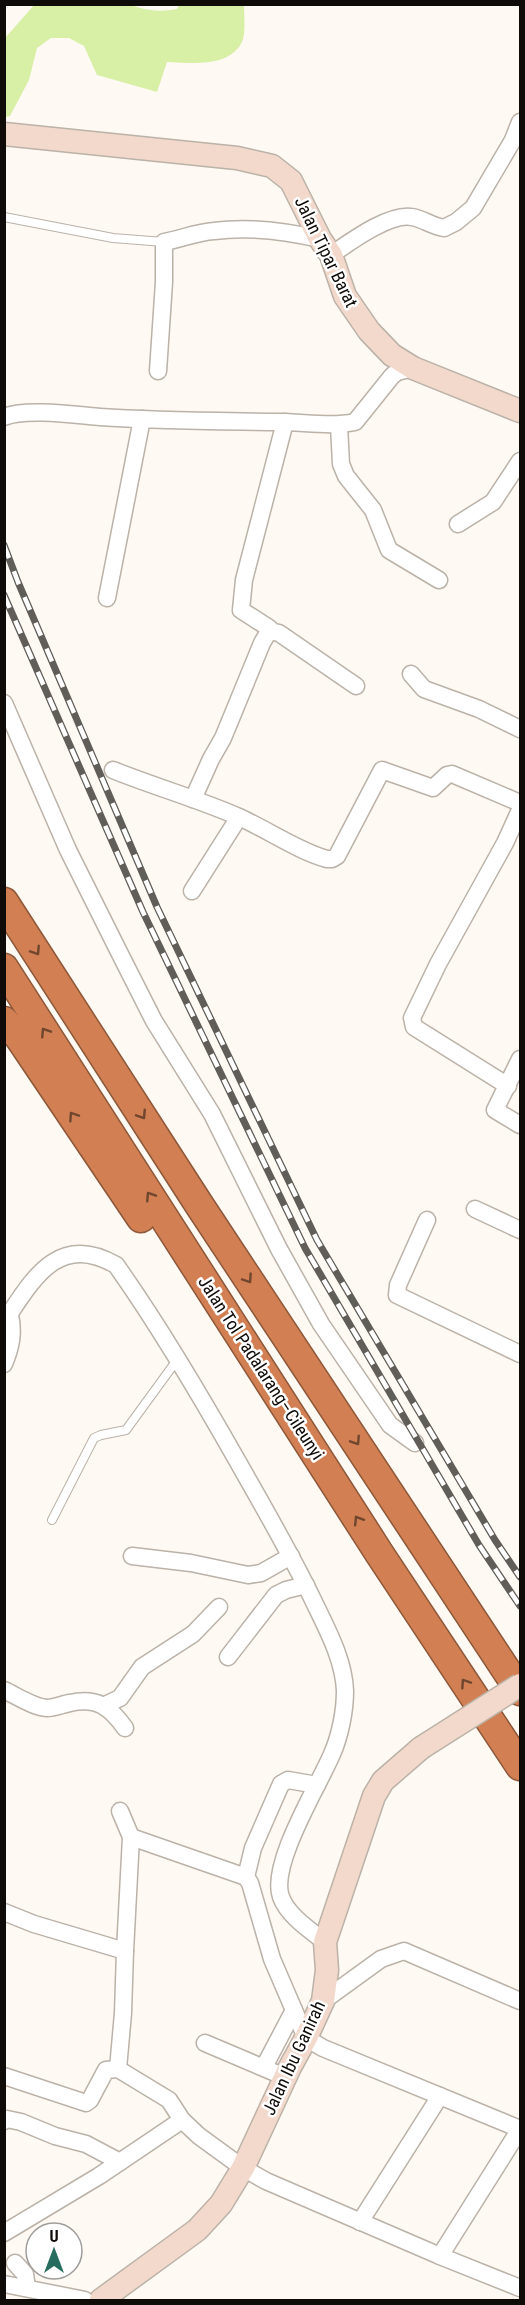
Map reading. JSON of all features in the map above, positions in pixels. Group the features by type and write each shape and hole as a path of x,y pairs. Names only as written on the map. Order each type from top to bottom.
{"highway":[{"path":"4,902 198,1203 520,1691"},
{"name":"Jalan Tol Padalarang–Cileunyi","path":"4,968 379,1553 520,1766"},
{"path":"4,1020 19,1036 153,1235 200,1275"}],"main road":[{"name":"Jalan Tipar Barat","path":"4,134 237,158 272,166 291,180 325,247 345,296 356,314 392,355 413,368 520,411"},
{"name":"Jalan Ibu Ganirah","path":"101,2301 197,2230 220,2204 243,2168 323,2001 327,1970 325,1942 374,1796 383,1781 421,1748 520,1685"}],"street":[{"path":"158,371 164,282 164,242 212,231 248,229 283,231 325,247 360,235 392,220 410,216 444,228 456,222 473,208 513,140 520,122"},
{"path":"4,417 22,414 57,414 339,425 356,422 392,376 397,372 413,368"},
{"path":"108,598 142,419"},
{"path":"269,631 269,628 241,610 240,605 244,580 285,422"},
{"path":"339,425 341,464 346,476 373,510 389,550 440,580"},
{"path":"458,524 493,502 520,461"},
{"path":"269,631 279,633 356,686"},
{"path":"193,799 223,738 269,631"},
{"path":"411,674 424,689 479,709 520,729"},
{"path":"4,703 68,850 113,940 154,1021 212,1114 279,1249 321,1324 390,1425 415,1443"},
{"path":"113,770 239,817 322,858 332,859 337,856 382,770 433,788 447,775 453,774 520,803"},
{"path":"508,1086 414,1027 412,1018 438,964 505,843 520,810"},
{"path":"192,891 239,817"},
{"path":"520,1059 495,1110 520,1125"},
{"path":"475,1209 520,1230"},
{"path":"427,1220 398,1285 397,1295 520,1354"},
{"path":"4,1364 10,1350 13,1329 7,1319 34,1279 51,1261 65,1255 79,1253 100,1256 116,1265 204,1402 291,1556 339,1660 345,1691 341,1721 333,1752 294,1832 280,1870 281,1897 296,1918 325,1942"},
{"path":"132,1556 191,1563 248,1575 261,1573 291,1556"},
{"path":"228,1657 276,1595 306,1585"},
{"path":"4,1690 32,1704 49,1708 77,1701 105,1705 120,1698 142,1667 193,1634 219,1607"},
{"path":"105,1705 125,1728"},
{"path":"246,1878 253,1848 281,1784 288,1780 317,1785"},
{"path":"118,2069 123,2013 131,1837 120,1811"},
{"path":"131,1837 246,1878 250,1883 272,1959 306,2038 323,2048 520,2129 440,2256"},
{"path":"4,1912 34,1924 125,1951"},
{"path":"323,2001 381,1959 404,1951 520,2001"},
{"path":"264,2067 294,2010"},
{"path":"205,2043 285,2077"},
{"path":"4,2076 86,2103 90,2100 106,2070 118,2069 169,2100 182,2120 199,2136 243,2168 266,2181 520,2288"},
{"path":"360,2222 440,2096"},
{"path":"4,2121 7,2118 55,2136 86,2144 120,2162"},
{"path":"4,2233 120,2162 182,2120"},
{"path":"15,2263 25,2274 27,2288"},
{"path":"4,2284 85,2301"}],"lane":[{"path":"4,218 102,236 164,242"},
{"path":"52,1520 94,1438 126,1430 177,1360"}],"green space":[{"path":"35,4 131,5 159,11 177,9 179,5 244,5 244,34 236,50 219,60 198,63 167,62 157,92 97,75 84,46 69,38 51,38 37,48 29,80 10,116 5,117 5,38"}],"railway":[{"path":"4,545 157,907 317,1240 495,1540 520,1577"},
{"path":"4,595 143,912 305,1248 479,1545 520,1606"}]}
